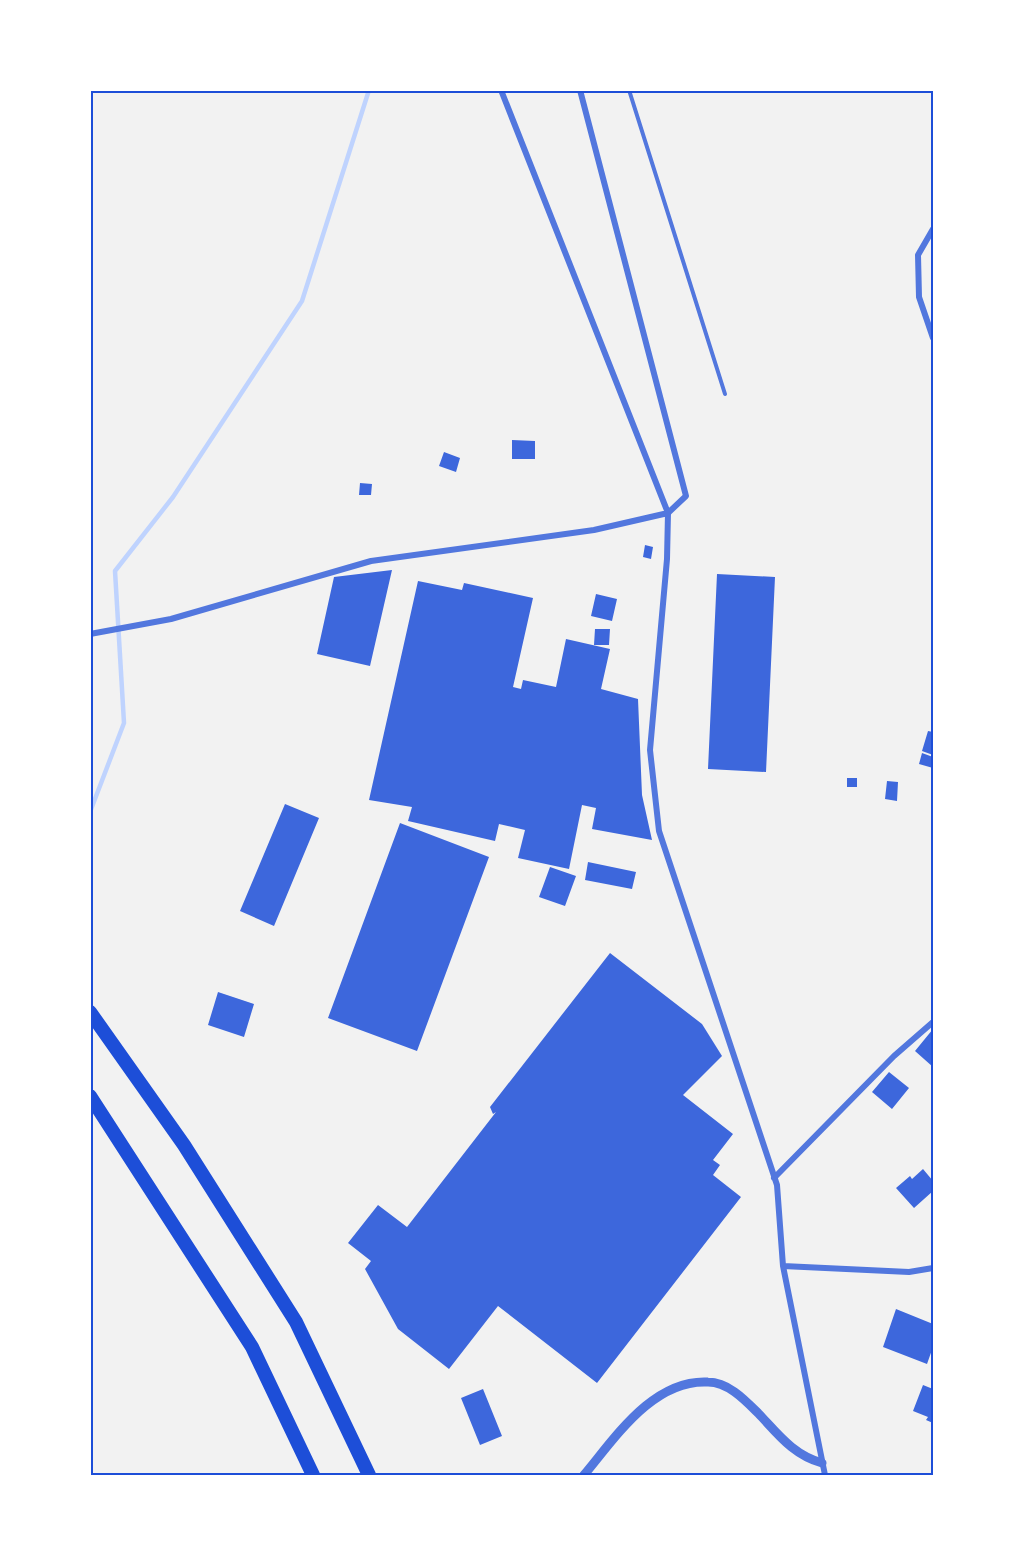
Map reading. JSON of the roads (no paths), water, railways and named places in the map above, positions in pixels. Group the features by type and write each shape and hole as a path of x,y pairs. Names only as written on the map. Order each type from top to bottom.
{"highway":[{"path":"90,1012 184,1145 296,1322 369,1475"},
{"path":"90,1096 252,1347 314,1475"}],"street":[{"path":"501,90 668,513 667,559 650,750 659,831 774,1178 783,1266 825,1475"},
{"path":"90,634 171,619 371,561 594,530 668,513 686,496 580,90"},
{"path":"933,229 918,255 919,297 933,338"},
{"path":"774,1178 894,1056 933,1022"},
{"path":"783,1266 909,1272 933,1268"},
{"path":"584,1475 625,1426 652,1400 672,1390 709,1381 742,1397 799,1455 822,1463"}],"lane":[{"path":"629,90 725,394"}],"waterway":[{"path":"90,812 124,723 115,571 173,497 302,301 369,90"}]}
